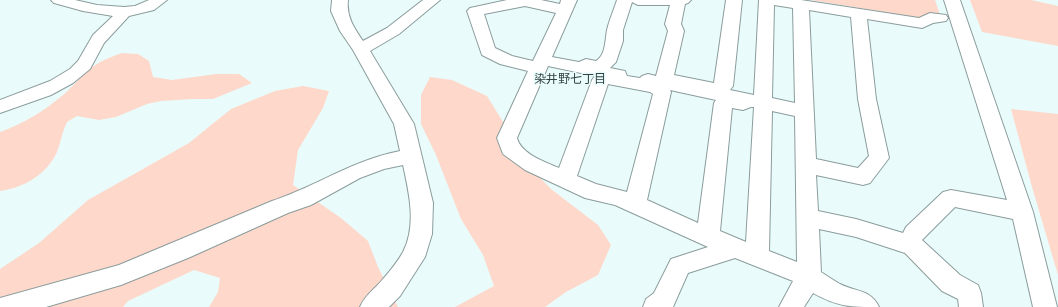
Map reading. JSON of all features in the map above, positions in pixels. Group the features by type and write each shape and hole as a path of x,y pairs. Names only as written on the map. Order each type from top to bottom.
{"street":[{"path":"59,0 71,4 124,12 145,8 159,0"},
{"path":"340,0 338,11 348,31 361,49 404,124 422,203 421,234 413,257 391,288 372,307"},
{"path":"361,49 393,30 432,0"},
{"path":"625,0 615,30 615,40 607,62 598,67 542,61 506,60 488,51 475,11 525,1 567,5 542,61 507,138 510,149 532,165 565,180 593,192 618,197 684,228 809,277 833,293 862,303 867,307"},
{"path":"638,0 681,0 673,24 676,31 665,76 673,81 715,90 724,86 734,0"},
{"path":"757,257 767,0"},
{"path":"771,0 922,23 930,18 940,18"},
{"path":"952,0 1022,212 1044,307"},
{"path":"791,307 809,277 801,5"},
{"path":"0,107 44,90 64,80 80,69 85,64 99,38 118,21 124,12"},
{"path":"806,165 863,177 879,158 867,99 858,13"},
{"path":"542,61 804,113"},
{"path":"565,180 601,80 610,78 656,87 662,92 635,204"},
{"path":"708,237 723,103 732,102 762,105"},
{"path":"7,307 121,275 280,207 303,199 353,173 381,162 411,156"},
{"path":"914,234 951,198 1022,212"},
{"path":"807,218 856,228 913,246 951,283 969,293 972,307"},
{"path":"655,307 663,301 678,266 735,248"}],"shaded area":[{"path":"811,0 935,0 940,15 921,18"},
{"path":"970,0 1031,0 1058,6 1058,46 982,32"},
{"path":"122,53 138,54 149,61 153,77 172,80 216,74 239,74 252,83 213,99 161,101 147,104 116,117 99,120 77,116 67,122 53,160 41,173 34,179 18,187 0,191 0,132 41,112 63,95 92,67"},
{"path":"430,77 452,80 487,96 510,133 519,156 551,189 598,225 611,245 598,275 566,292 545,307 455,307 494,286 483,255 461,219 436,155 421,124 421,95"},
{"path":"303,86 329,91 323,108 298,150 293,185 341,218 368,241 378,267 398,307 209,307 218,292 220,278 194,270 128,301 123,307 0,307 0,269 39,243 88,200 189,143 231,109 275,91"},
{"path":"1011,109 1058,114 1058,275 1032,187"}],"district":[{"name":"染井野七丁目","path":"570,80"}]}
